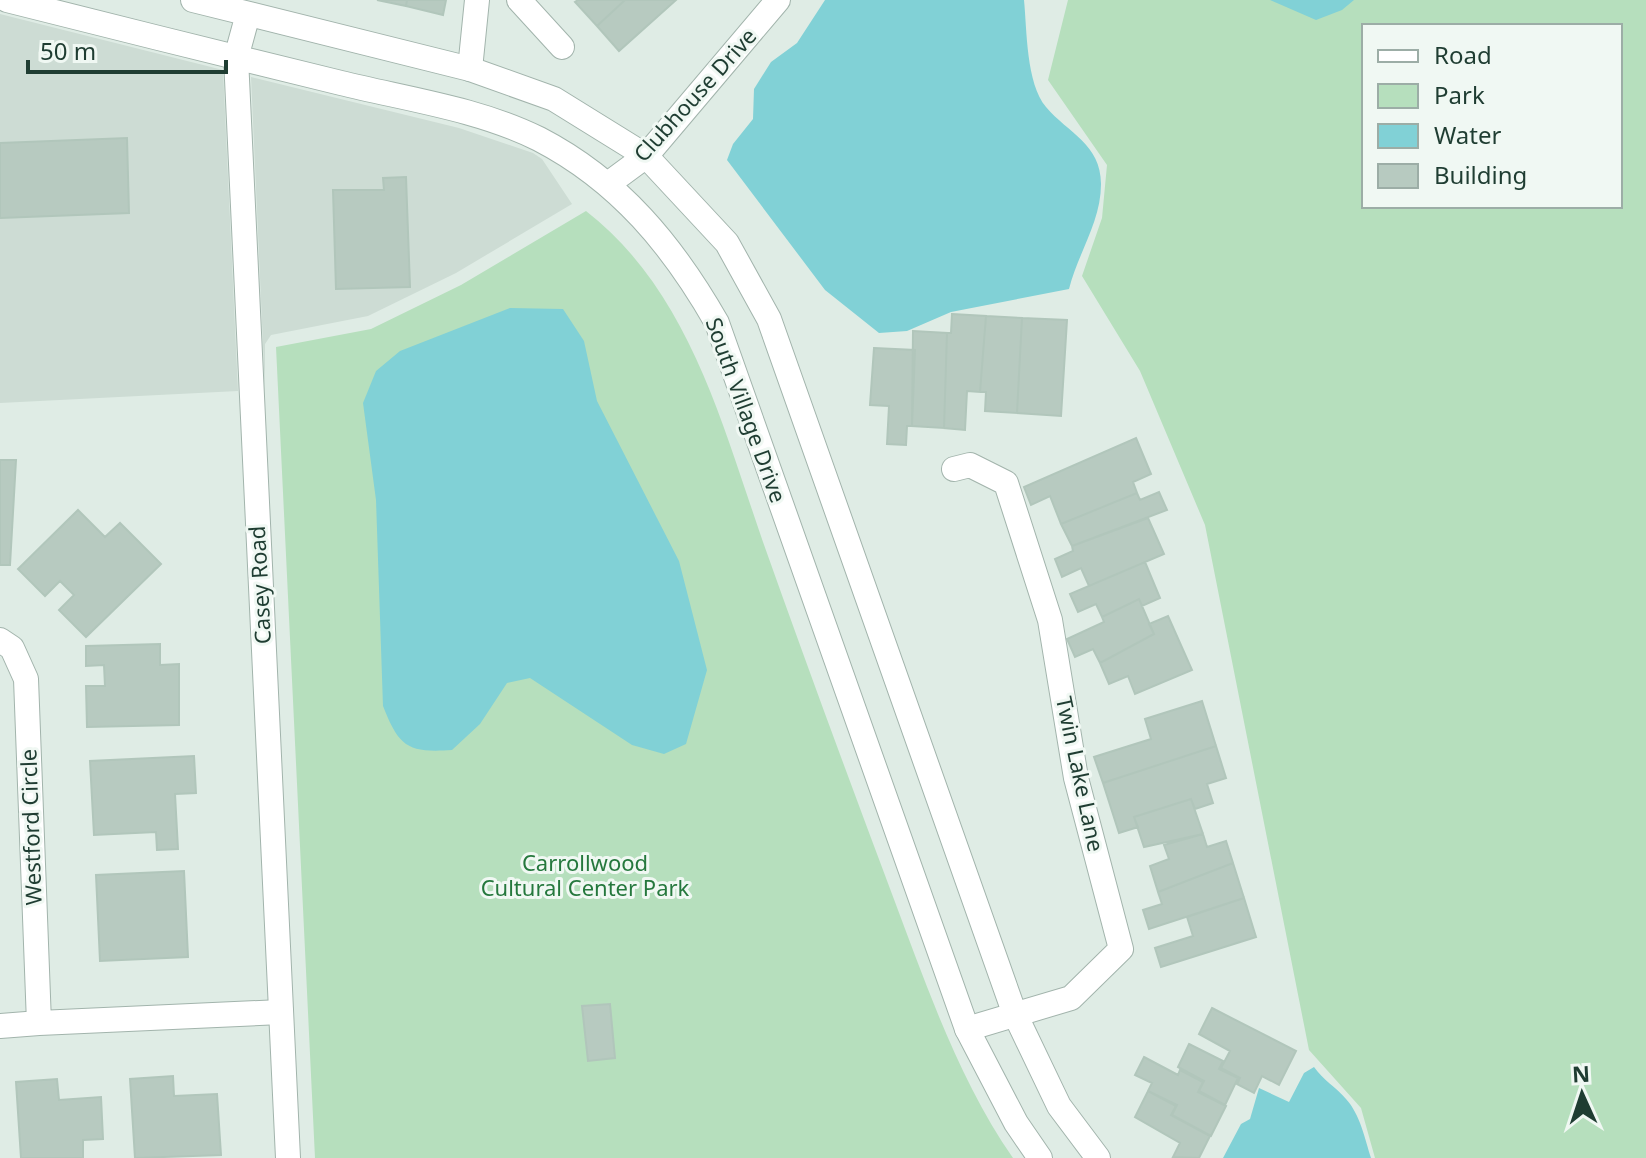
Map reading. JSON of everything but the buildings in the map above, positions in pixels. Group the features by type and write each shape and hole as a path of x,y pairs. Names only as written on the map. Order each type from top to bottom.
{"street":[{"name":"South Village Drive","path":"7,0 463,112 538,139 608,184 670,248 717,323 967,1029 1016,1123 1040,1158"},
{"path":"193,0 470,69 554,99 646,156 727,243 769,319 1014,1012 1059,1106 1098,1158"},
{"path":"470,69 477,0"},
{"path":"519,0 562,47"},
{"name":"Clubhouse Drive","path":"608,184 646,156 778,0"},
{"name":"Casey Road","path":"248,14 236,58 288,1158"},
{"name":"Twin Lake Lane","path":"954,469 970,465 1006,483 1050,620 1076,778 1121,949 1071,998 1014,1012 967,1029"},
{"name":"Westford Circle","path":"0,640 12,648 26,679 39,1023"},
{"path":"0,1026 281,1012"}],"shaded area":[{"path":"0,14 223,70 238,391 0,403"},
{"path":"251,77 459,128 533,153 542,159 572,204 456,273 368,316 271,335 265,344 265,389"}],"green space":[{"path":"1068,0 1646,0 1646,1158 1375,1158 1361,1108 1309,1050 1205,525 1140,371 1082,276 1102,218 1107,165 1048,80"},
{"name":"Carrollwood Cultural Center Park","path":"586,211 621,243 651,280 698,362 931,996 976,1096 1013,1158 315,1158 276,347 371,329 461,285"}],"water":[{"path":"825,0 1024,0 1031,71 1039,97 1082,140 1100,170 1097,211 1069,289 951,312 907,331 879,333 825,290 727,160 733,144 753,119 754,89 771,62 797,43"},
{"path":"1270,0 1354,0 1342,10 1316,20"},
{"path":"510,308 563,309 584,341 597,401 679,561 707,670 686,744 664,754 632,745 530,678 507,683 480,724 452,750 425,750 407,744 394,731 383,706 376,500 363,403 376,371 400,351"},
{"path":"1314,1067 1351,1105 1362,1127 1371,1158 1223,1158 1241,1124 1250,1119 1259,1088 1289,1102 1304,1073"}]}
